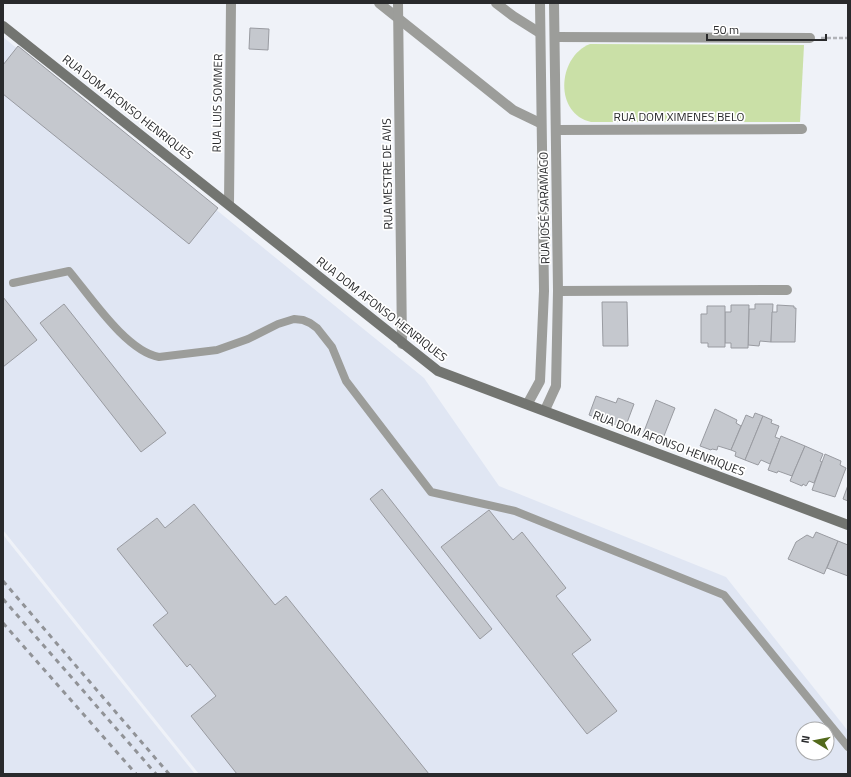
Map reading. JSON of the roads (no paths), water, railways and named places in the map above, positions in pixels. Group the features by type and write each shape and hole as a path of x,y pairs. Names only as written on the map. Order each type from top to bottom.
{"street":[{"name":"RUA LUIS SOMMER","path":"229,203 231,3"},
{"path":"379,3 513,110 540,123"},
{"name":"RUA MESTRE DE AVIS","path":"398,3 402,344"},
{"path":"496,3 512,16 540,33"},
{"name":"RUA JOSÉ SARAMAGO","path":"528,403 540,381 544,291 540,123 540,3"},
{"name":"RUA JOSÉ SARAMAGO","path":"545,410 556,386 558,291 554,3"},
{"name":"RUA DOM AFONSO HENRIQUES","path":"3,26 229,203 402,344 438,371 528,403 848,525"},
{"path":"555,38 810,38"},
{"name":"RUA DOM XIMENES BELO","path":"556,130 802,129"},
{"path":"558,291 787,290"}],"lane":[{"path":"540,33 555,38"},
{"path":"540,123 556,130"},
{"path":"13,284 69,271 133,345 150,355 159,357 216,350 248,339 278,324 294,319 303,320 310,323 317,328 332,348 346,381 430,492 515,510 724,595 848,746"},
{"path":"544,291 558,291"}],"railway":[{"path":"3,581 169,774"},
{"path":"3,599 156,774"},
{"path":"3,623 136,774"}]}
